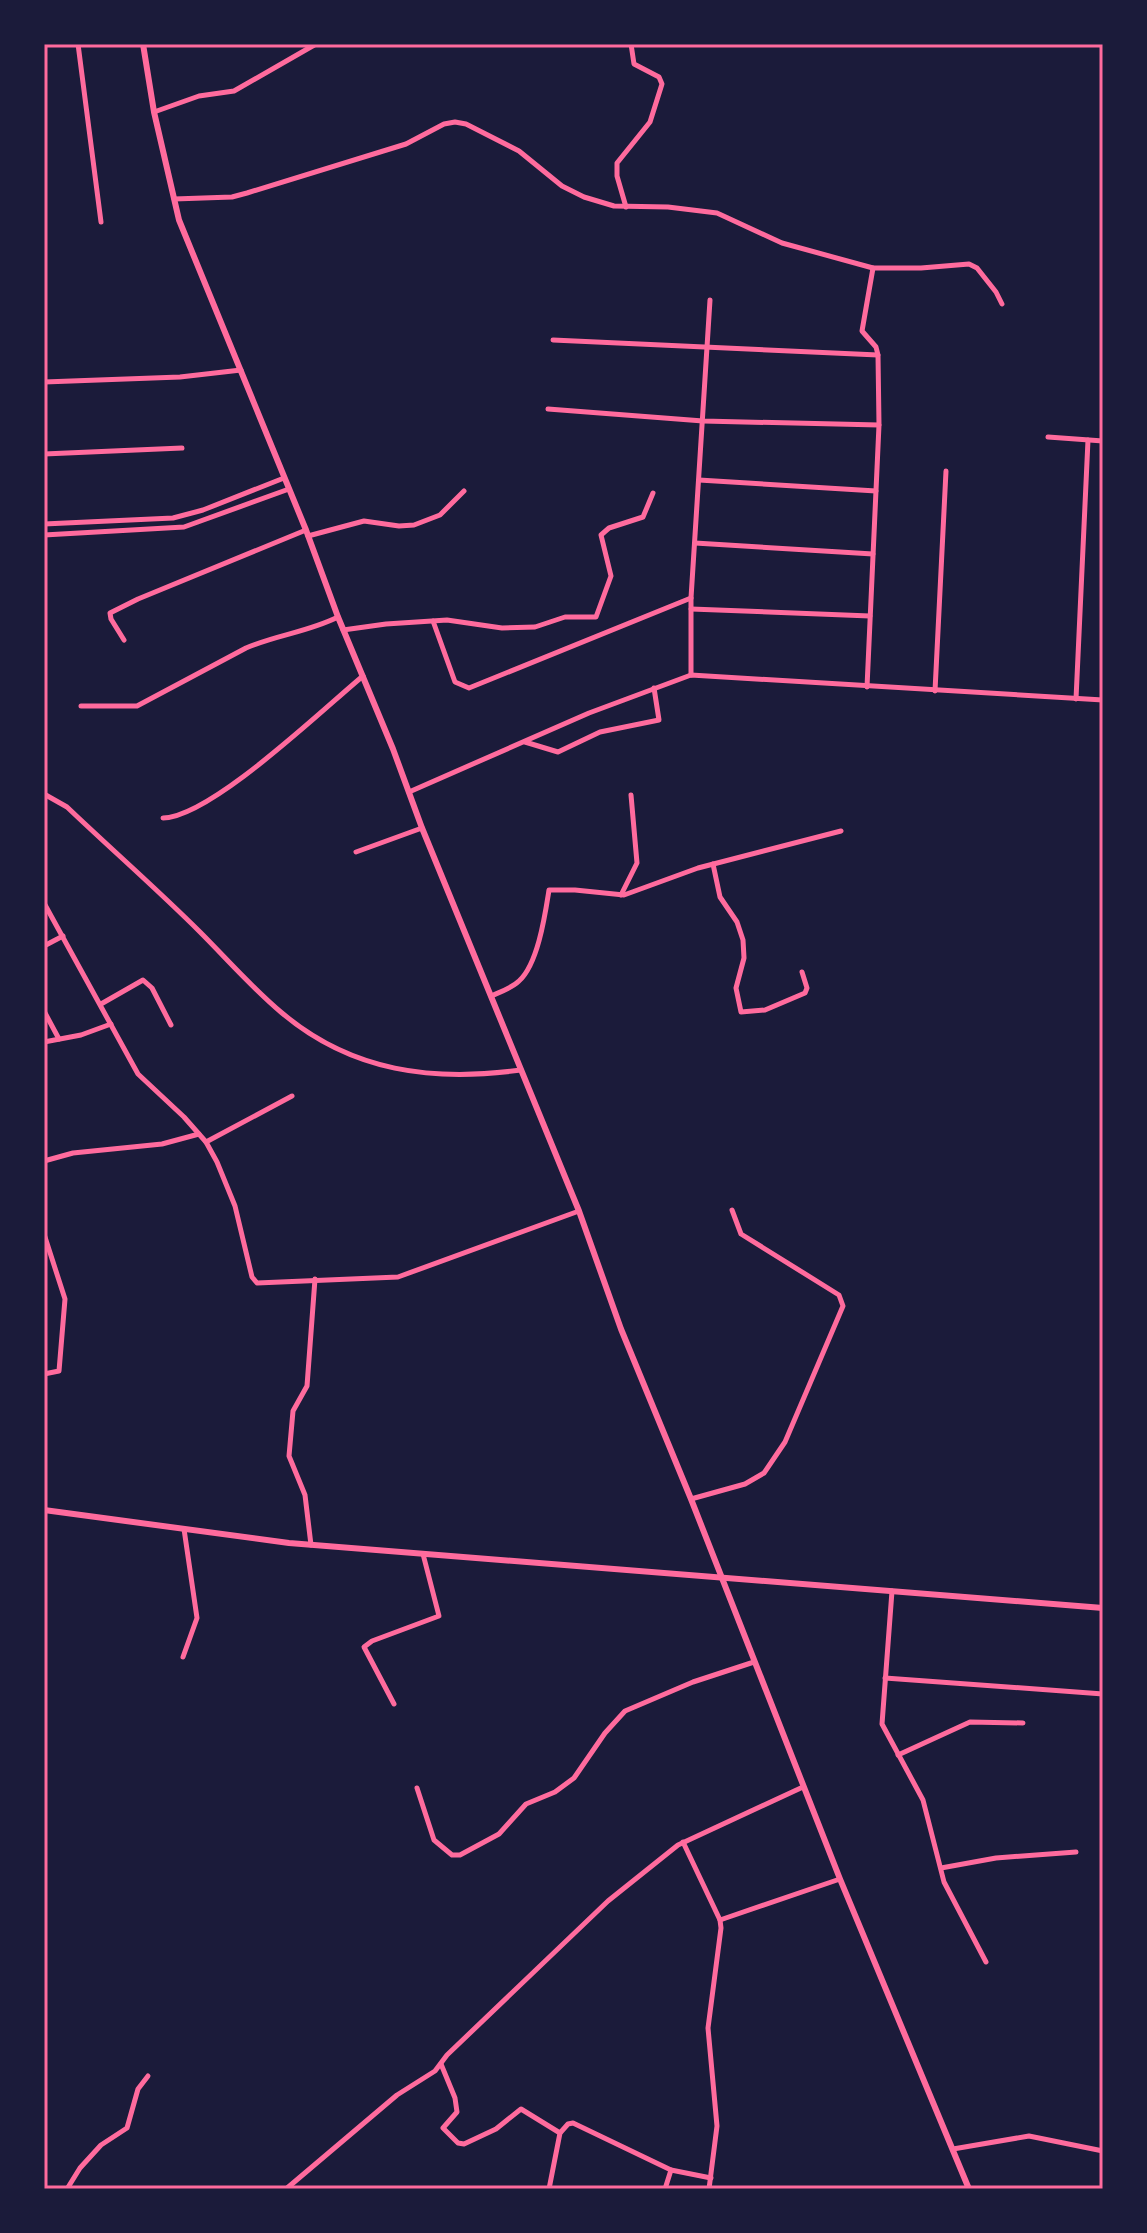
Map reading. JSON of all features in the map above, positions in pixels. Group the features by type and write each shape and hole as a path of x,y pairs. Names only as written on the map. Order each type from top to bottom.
{"street":[{"path":"78,44 101,222"},
{"path":"143,44 154,112 179,220 579,1211 621,1329 803,1787 969,2189"},
{"path":"154,112 199,96 234,91 316,44"},
{"path":"626,207 617,176 617,163 650,122 662,84 659,77 634,64 631,44"},
{"path":"174,199 232,197 247,193 406,144 444,124 455,122 466,124 519,151 573,193 626,207 678,207 717,213 782,243 873,268 969,264 977,268 1002,304"},
{"path":"867,687 879,425 878,355 876,347 862,331 873,268"},
{"path":"691,675 691,598 710,300"},
{"path":"553,340 878,355"},
{"path":"44,382 180,377 241,370"},
{"path":"548,409 703,421 879,425"},
{"path":"1048,437 1103,441"},
{"path":"1076,699 1088,440"},
{"path":"44,454 182,448"},
{"path":"935,691 946,471"},
{"path":"284,478 203,510 173,518 45,524 45,535 184,527 289,489"},
{"path":"699,480 876,491"},
{"path":"124,640 110,613 307,533 364,521 414,525 440,515 464,491"},
{"path":"343,630 433,621 457,621 492,627 535,627 565,617 596,617 611,576 601,535 609,528 643,517 653,493"},
{"path":"695,543 873,554"},
{"path":"433,621 455,682 469,688 691,598"},
{"path":"691,609 870,616"},
{"path":"81,706 137,706 246,648 317,627 338,617"},
{"path":"409,792 561,725 691,675 1103,700"},
{"path":"163,818 181,816 243,777 363,676"},
{"path":"525,742 558,752 600,732 659,720 654,688"},
{"path":"44,794 67,807 197,929 267,1000 305,1031 352,1055 391,1068 446,1076 480,1076 521,1070"},
{"path":"621,895 637,863 631,795"},
{"path":"356,852 422,828"},
{"path":"491,996 516,985 528,969 544,920 549,890 621,895 636,892 713,864 841,831"},
{"path":"713,864 720,897 737,922 743,940 744,958 736,988 741,1012 765,1010 805,993 807,988 802,972"},
{"path":"44,903 138,1074 206,1142 228,1185 254,1281 262,1284 398,1277 579,1211"},
{"path":"44,946 63,936"},
{"path":"101,1004 143,980 152,988 171,1025"},
{"path":"44,1011 59,1039"},
{"path":"44,1042 81,1035 111,1024"},
{"path":"206,1142 292,1096"},
{"path":"44,1161 73,1153 162,1144 199,1134"},
{"path":"691,1499 745,1484 764,1473 785,1442 843,1306 839,1295 741,1234 732,1210"},
{"path":"44,1234 65,1299 59,1371 44,1374"},
{"path":"311,1545 305,1495 289,1456 293,1411 307,1386 315,1279"},
{"path":"44,1510 311,1545 1103,1608"},
{"path":"183,1657 197,1618 184,1529"},
{"path":"394,1704 364,1647 372,1641 439,1616 423,1554"},
{"path":"892,1591 882,1724 923,1800 947,1889 986,1962"},
{"path":"417,1788 434,1840 452,1855 460,1855 499,1834 526,1804 555,1792 574,1778 605,1733 625,1711 693,1682 754,1662"},
{"path":"885,1678 1103,1694"},
{"path":"898,1755 970,1722 1023,1723"},
{"path":"286,2189 387,2103 435,2071 608,1901 683,1842 803,1787"},
{"path":"683,1842 720,1920 708,2039 717,2126 709,2189"},
{"path":"941,1868 996,1858 1076,1852"},
{"path":"720,1920 840,1879"},
{"path":"441,2064 457,2104 457,2112 443,2128 458,2143 464,2144 496,2129 521,2109 560,2133"},
{"path":"67,2189 80,2168 101,2145 127,2128 138,2089 148,2076"},
{"path":"549,2189 560,2133 568,2124 579,2125 671,2170 711,2178"},
{"path":"953,2149 1029,2136 1103,2151"},
{"path":"665,2189 671,2170"}]}
